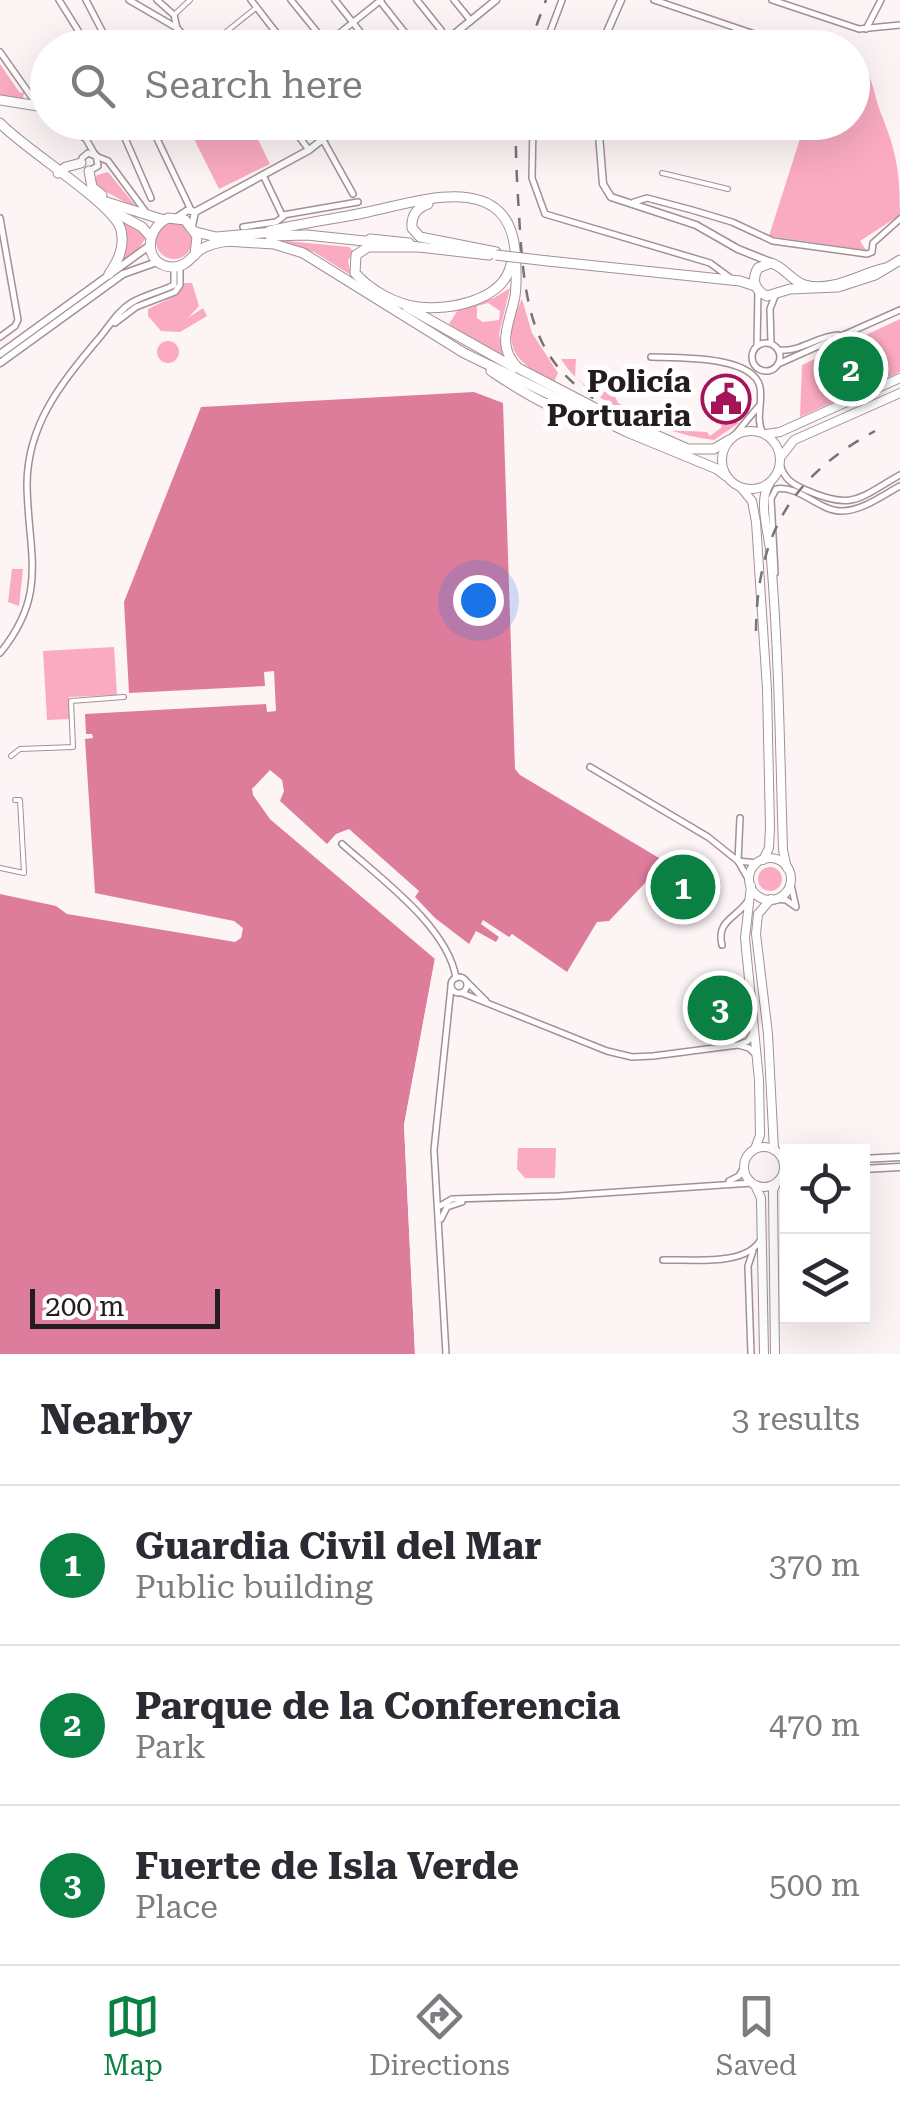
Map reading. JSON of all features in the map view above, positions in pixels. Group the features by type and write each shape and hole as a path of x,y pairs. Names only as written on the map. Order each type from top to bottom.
{"highway":[{"path":"1,101 28,100"},
{"path":"0,123 58,173 137,224 159,262 177,266 207,246 280,235 496,254"},
{"path":"58,173 89,159 92,188 118,222 122,235 120,253 109,274"},
{"path":"103,202 148,217 176,218 216,237 269,232 435,198 465,197 491,204 509,224 514,242 516,289 504,342 508,357 518,368 597,409 688,449 714,449 731,439"},
{"path":"391,298 418,307 492,293 503,284 512,264 506,230 494,212 476,202 426,204 414,213 412,228 420,237 496,254"},
{"path":"150,241 155,226 164,220"},
{"path":"194,229 198,246 194,254"},
{"path":"269,232 729,277 746,278 774,263 800,283 814,286 886,268"},
{"path":"226,241 274,244 318,260 531,398 563,413 602,420"},
{"path":"416,246 368,247 356,255 354,268 360,278 391,298 511,368 518,368"},
{"path":"548,259 735,280 764,295 838,287 900,260"},
{"path":"779,294 788,281 784,270"},
{"path":"756,271 756,288"},
{"path":"459,302 447,312 444,329 457,346 499,370"},
{"path":"464,353 726,476"},
{"path":"531,398 549,394"}],"main road":[{"path":"764,1354 761,1198 744,1167 755,1149 760,1127 756,1026 746,938 752,870 768,848 770,827 763,619 752,501 726,476 722,456 731,439 747,431 780,432 900,378"},
{"path":"774,1150 768,1034 756,934 758,914 786,892 790,880 783,850 764,496 794,440 900,393"},
{"path":"763,434 776,446 780,461"},
{"path":"742,488 754,490 769,484"},
{"path":"760,861 777,860 787,868"},
{"path":"750,884 759,896 773,899"},
{"path":"755,1149 774,1150 780,1156"},
{"path":"753,1184 764,1187 780,1178"},
{"path":"776,1354 773,1191 780,1180"}],"street":[{"path":"59,0 77,30"},
{"path":"86,0 102,30"},
{"path":"129,0 176,28"},
{"path":"157,0 174,14 176,28"},
{"path":"174,14 190,0"},
{"path":"251,0 274,30"},
{"path":"228,30 266,0"},
{"path":"291,0 314,30"},
{"path":"335,0 359,30"},
{"path":"417,0 441,30"},
{"path":"454,0 471,21"},
{"path":"460,30 496,0"},
{"path":"551,30 562,0"},
{"path":"608,30 620,0"},
{"path":"654,0 745,30"},
{"path":"772,0 866,29 900,25"},
{"path":"866,29 880,2 870,0"},
{"path":"345,30 380,1 402,30"},
{"path":"0,52 28,100"},
{"path":"86,140 89,159 108,161 148,217"},
{"path":"126,140 150,198"},
{"path":"158,140 193,210 194,229"},
{"path":"302,140 309,150"},
{"path":"176,218 263,175 322,140 353,194"},
{"path":"533,140 532,178 545,214 710,263 729,277"},
{"path":"600,140 604,189 615,199 696,225 774,263"},
{"path":"662,173 728,189"},
{"path":"263,175 283,215"},
{"path":"634,202 647,198 691,210 732,222 773,241 867,254 872,252 873,243 900,220"},
{"path":"243,227 276,222 283,215 358,202"},
{"path":"0,218 18,320 0,337"},
{"path":"0,354 150,241"},
{"path":"755,256 756,271"},
{"path":"696,260 703,267 699,274"},
{"path":"0,364 123,274 159,262"},
{"path":"0,652 20,626 31,596 27,484 38,425 53,396 128,304 174,286 177,266"},
{"path":"756,288 757,346 752,357 756,367 766,371 900,310"},
{"path":"778,364 769,334 770,310 779,294"},
{"path":"757,346 766,343 790,351 825,336 850,331"},
{"path":"0,346 16,342"},
{"path":"651,357 728,362 757,379 763,434"},
{"path":"731,439 758,407"},
{"path":"780,461 789,482 836,503 859,498 900,476"},
{"path":"772,590 777,562 771,499 776,489 788,489 841,511 863,506 900,486"},
{"path":"11,756 20,750 73,747 71,701 124,697"},
{"path":"590,767 708,837 738,861 750,884"},
{"path":"0,868 24,873 20,800 15,800"},
{"path":"738,861 740,818"},
{"path":"342,844 407,902 452,956 456,978 451,986 434,1150 446,1354"},
{"path":"738,861 760,861"},
{"path":"773,899 786,900 796,911 790,880"},
{"path":"722,945 722,928 749,900"},
{"path":"456,978 466,981 486,1001"},
{"path":"450,1008 467,987 466,981"},
{"path":"451,986 624,1056 738,1045 749,1048 758,1062"},
{"path":"738,1045 751,1037 756,1026"},
{"path":"870,1159 900,1157"},
{"path":"726,1182 739,1176 744,1167"},
{"path":"870,1169 900,1168"},
{"path":"434,1177 439,1195 449,1200 559,1196 726,1182 753,1184"},
{"path":"438,1209 449,1200"},
{"path":"440,1227 448,1207 466,1200"},
{"path":"751,1354 747,1255 762,1236"},
{"path":"662,1260 747,1255 762,1265"}],"shaded area":[{"path":"0,64 20,93 24,92 23,99 0,96"},
{"path":"870,77 891,142 900,215 860,241 866,250 769,236 800,140 870,140"},
{"path":"194,140 258,140 270,164 219,189"},
{"path":"108,172 138,209 97,187 97,175"},
{"path":"118,217 138,227 145,239 138,250 120,262"},
{"path":"174,223 186,229 192,241 186,253 174,259 162,253 156,241 162,229"},
{"path":"281,242 349,247 353,251 348,261 351,275 314,252"},
{"path":"184,283 192,283 199,306 188,318 203,308 207,316 180,332 161,331 148,316 148,309 177,295"},
{"path":"510,288 499,334 503,358 449,324 459,308 494,298","holes":["488,303 500,311 499,320 483,322 477,318 477,306"]},
{"path":"522,299 532,333 558,373 554,382 528,367 514,350 512,328"},
{"path":"900,319 900,372 800,417 802,365"},
{"path":"168,341 176,344 176,360 168,363 160,360 157,352 160,344"},
{"path":"561,359 576,359 575,377 573,375"},
{"path":"580,381 591,386 592,391 609,392 611,388 618,403 688,431 707,432 710,436 722,427 720,423 739,423 714,440 694,437 628,414 608,402 589,389"},
{"path":"474,392 503,403 515,769 659,858 659,862 609,921 597,922 567,972 512,934 509,937 483,920 481,924 499,937 496,942 476,931 469,944 435,918 415,897 419,891 349,829 336,834 327,844 280,801 284,791 282,780 270,770 252,789 270,819 435,958 404,1125 415,1354 0,1354 0,894 56,906 67,914 235,942 241,938 243,928 234,921 95,893 85,739 93,738 86,734 85,714 266,704 267,712 276,711 274,671 264,672 265,686 129,693 124,602 201,407"},
{"path":"12,569 23,569 19,606 8,602"},
{"path":"114,647 117,695 69,697 70,719 47,720 43,651"},
{"path":"770,867 779,870 779,888 770,891 761,888 758,879 761,870"},
{"path":"518,1148 556,1148 555,1178 525,1178 517,1169"}],"pier":[{"path":"252,788 273,816 440,957 409,1126 420,1354 415,1354 404,1125 435,959 270,819"}],"railway":[{"path":"535,30 546,0"},
{"path":"516,140 523,264 533,321 557,366 575,385 630,418"},
{"path":"756,631 763,566 784,513 821,468 875,431"}],"place":[{"name":"Parque de la Conferencia","path":"851,369"},
{"name":"Policía Portuaria","path":"726,399"},
{"name":"Guardia Civil del Mar","path":"683,887"},
{"name":"Fuerte de Isla Verde","path":"720,1008"}]}
